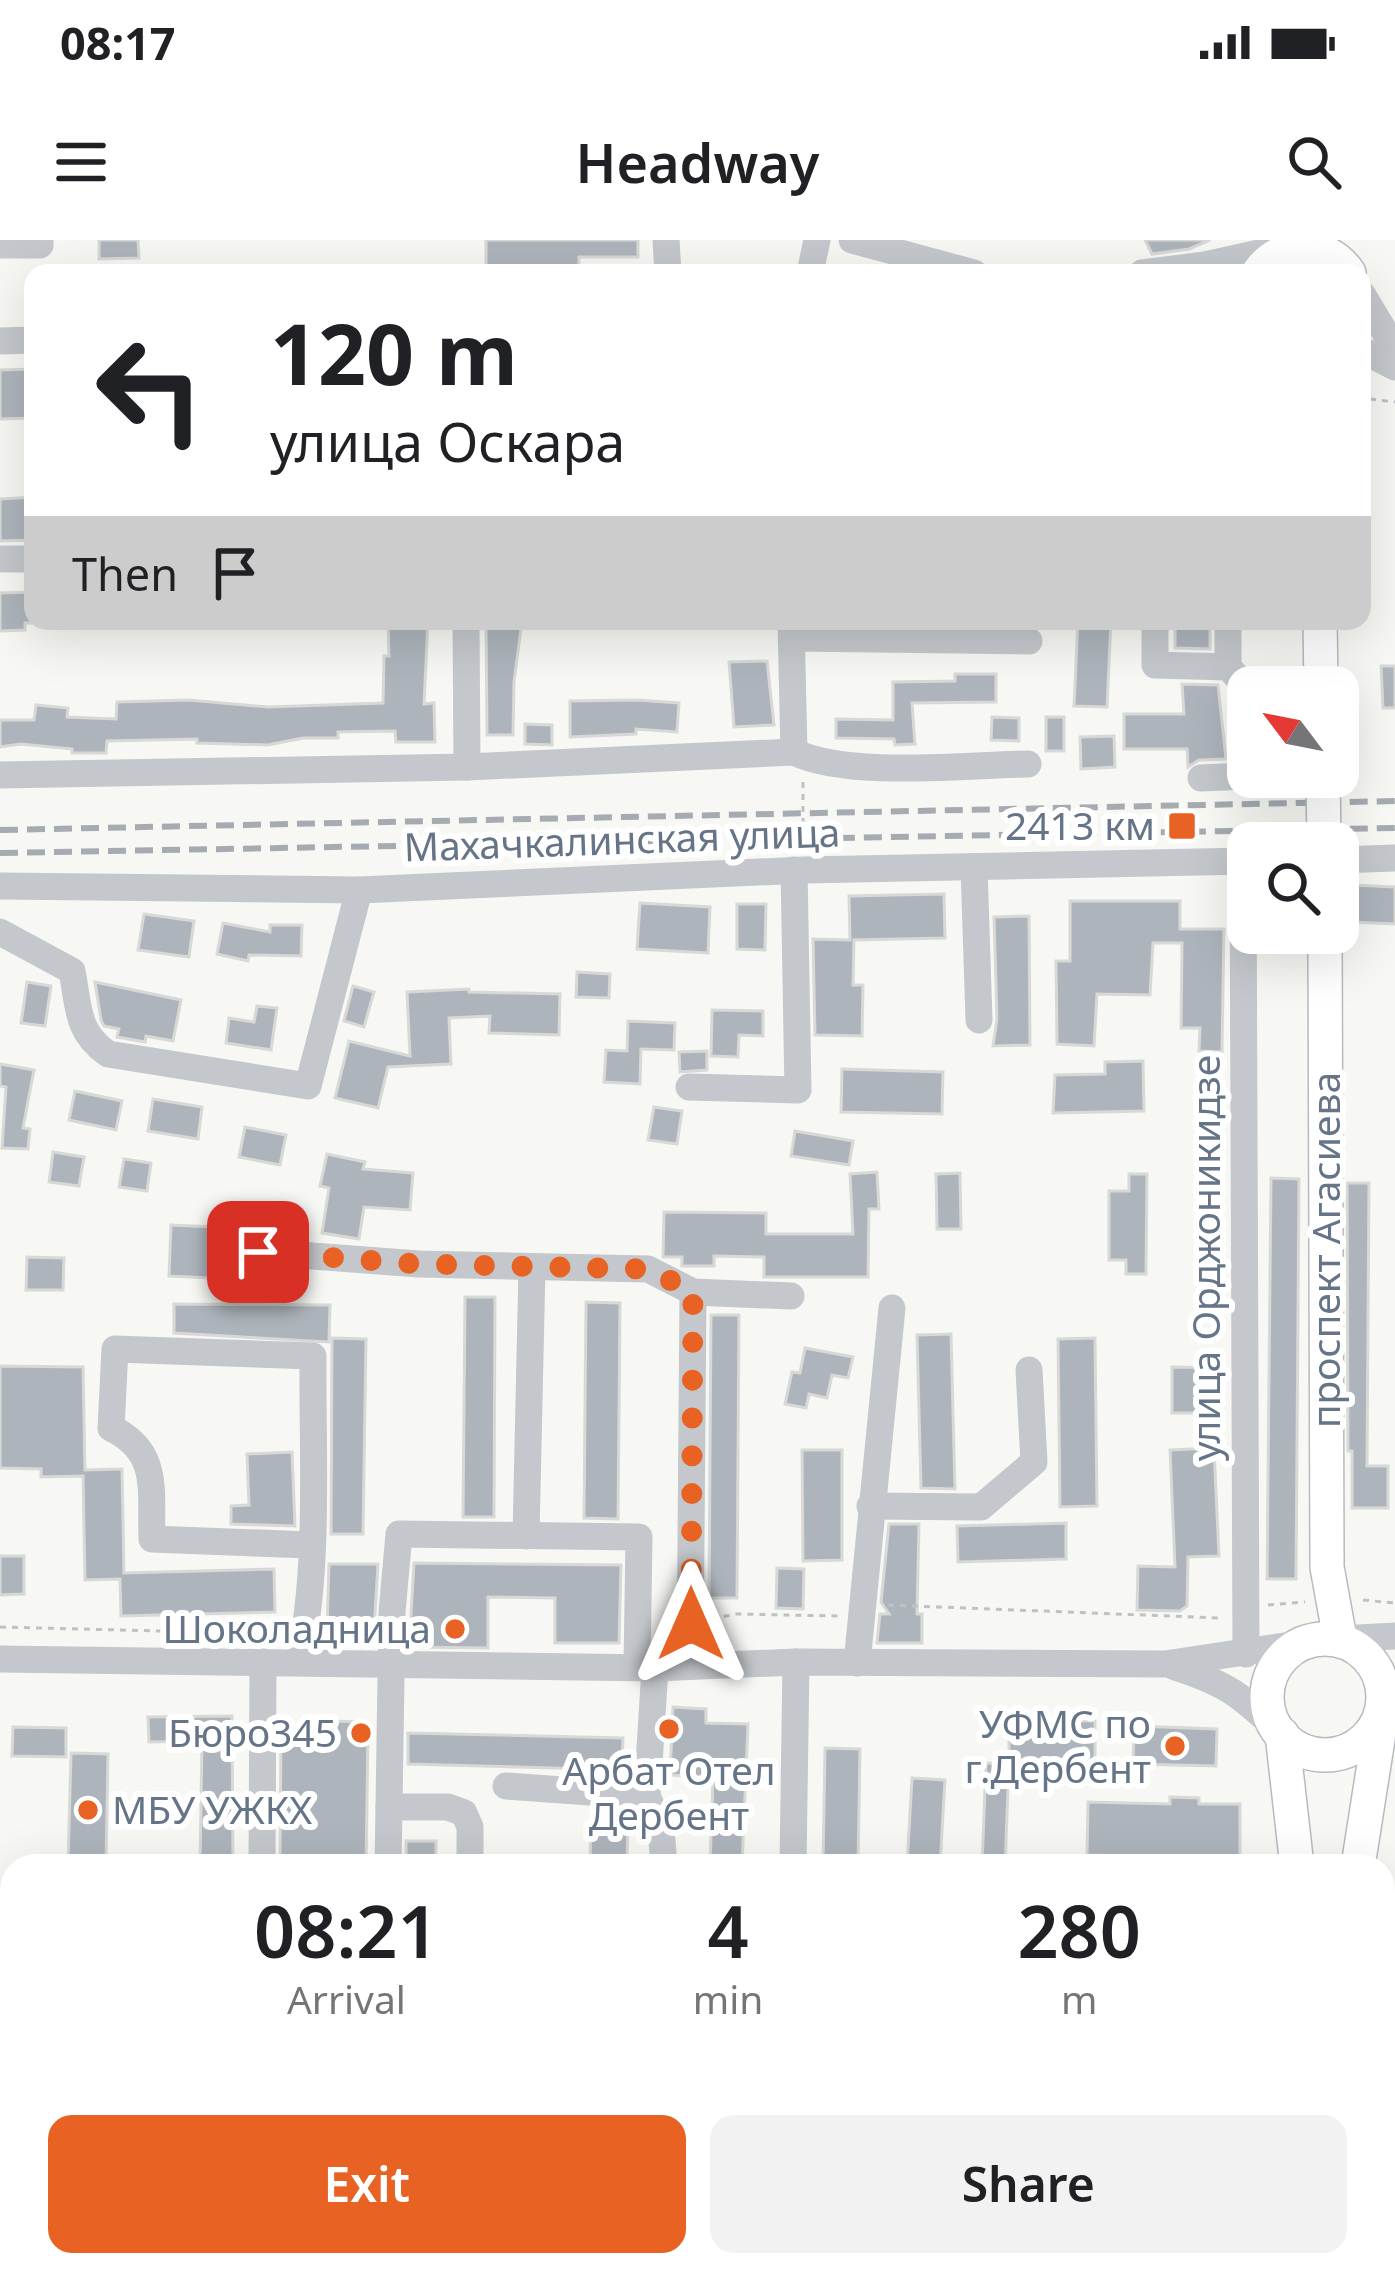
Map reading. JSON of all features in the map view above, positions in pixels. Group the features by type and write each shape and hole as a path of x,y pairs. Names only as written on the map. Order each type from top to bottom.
{"main road":[{"path":"1269,261 1297,243 1330,250 1342,264"},
{"path":"1320,630 1321,666"},
{"name":"проспект Агасиева","path":"1326,954 1327,1567 1340,1639"},
{"name":"проспект Агасиева","path":"1298,1644 1327,1567"},
{"path":"1296,1854 1282,1733 1271,1713 1268,1689 1282,1654 1320,1638 1340,1639 1364,1654 1378,1678 1388,1717 1360,1854"},
{"path":"1282,1733 1315,1754 1337,1756 1369,1739 1388,1717"}],"street":[{"path":"0,245 40,244 40,240"},
{"path":"849,240 904,263"},
{"path":"1221,264 1269,261"},
{"path":"1371,309 1395,349"},
{"path":"466,630 467,767"},
{"path":"798,754 791,630 1028,641"},
{"path":"1155,630 1155,664 1227,667"},
{"path":"1228,630 1228,666"},
{"name":"Махачкалинская улица","path":"0,775 467,767 798,754 814,761 895,767 1028,764"},
{"path":"1201,778 1227,777"},
{"path":"1359,860 1395,859"},
{"name":"Махачкалинская улица","path":"0,886 358,890 799,862 974,867 1227,861"},
{"path":"689,1087 798,1090 799,862"},
{"path":"974,867 979,1020"},
{"path":"0,932 72,971 80,1020 91,1042 108,1054 308,1087 358,890"},
{"name":"улица Орджоникидзе","path":"1245,954 1246,1654"},
{"path":"258,1252 418,1264 648,1269 693,1292 790,1296"},
{"path":"526,1537 532,1267"},
{"path":"690,1664 693,1292"},
{"path":"856,1663 892,1308"},
{"path":"299,1660 310,1545 313,1356 115,1349 111,1428 134,1439 149,1463 152,1539 310,1545"},
{"path":"870,1506 981,1507 1034,1462 1029,1370"},
{"path":"388,1854 398,1534 639,1538 647,1796 661,1828 663,1854"},
{"path":"1340,1639 1395,1636"},
{"path":"0,1659 646,1667 796,1662 1166,1664 1298,1644"},
{"path":"262,1854 263,1662"},
{"path":"793,1854 796,1662"},
{"path":"1166,1664 1240,1693 1282,1733"},
{"path":"506,1786 647,1796"},
{"path":"389,1807 448,1807 464,1813 470,1827 470,1854"}],"path":[{"path":"798,754 799,862"}],"building":[{"path":"99,240 138,240 139,258 99,259"},
{"path":"486,240 638,240 638,257 579,257 579,264 486,264"},
{"path":"1145,240 1210,240 1189,249 1152,254"},
{"path":"24,369 24,418 0,419 0,370"},
{"path":"24,498 24,540 0,541 0,499"},
{"path":"24,592 25,630 0,631 0,593"},
{"path":"388,630 428,630 424,704 434,703 435,742 396,742 395,731 338,732 338,738 268,745 197,743 197,739 107,741 106,753 21,744 0,747 0,720 34,720 36,705 68,708 67,717 116,719 117,702 189,700 268,707 383,703 384,656 389,656"},
{"path":"486,630 521,630 513,735 487,735"},
{"path":"1078,630 1111,630 1107,707 1074,706"},
{"path":"1175,630 1210,630 1210,649 1175,648"},
{"path":"767,661 774,725 734,727 729,662"},
{"path":"1381,666 1395,666 1395,708 1383,708"},
{"path":"955,674 996,674 996,702 912,703 915,744 836,738 836,719 893,720 893,682 955,681"},
{"path":"1182,684 1218,685 1226,759 1199,760 1188,767 1187,749 1124,749 1124,714 1184,714"},
{"path":"570,701 679,703 677,732 636,729 636,734 570,737"},
{"path":"992,717 1019,718 1019,741 991,740"},
{"path":"1046,717 1064,717 1064,751 1046,751"},
{"path":"525,724 552,725 552,745 525,744"},
{"path":"1114,736 1115,767 1081,769 1080,737"},
{"path":"1359,885 1395,887 1395,924 1359,922"},
{"path":"944,894 945,938 854,940 853,985 863,985 862,1036 815,1035 813,939 850,940 849,896"},
{"path":"1070,901 1180,901 1180,929 1224,929 1222,1052 1199,1051 1200,1028 1181,1028 1182,943 1153,943 1150,995 1097,994 1094,1046 1057,1044 1056,961 1070,961"},
{"path":"640,903 710,907 708,953 637,949"},
{"path":"737,904 766,904 765,950 737,949"},
{"path":"144,914 194,921 189,957 138,950"},
{"path":"1029,916 1030,1045 993,1046 997,1019 994,917"},
{"path":"223,923 270,932 270,925 302,925 301,956 249,955 248,961 217,954"},
{"path":"577,972 610,974 609,998 576,997"},
{"path":"27,982 51,986 45,1026 21,1023"},
{"path":"95,982 181,1000 173,1041 117,1037 119,1029 104,1026 101,1020"},
{"path":"353,986 374,992 364,1027 344,1021"},
{"path":"469,989 560,994 559,1035 489,1033 490,1016 449,1018 451,1064 388,1067 378,1108 335,1098 349,1041 410,1056 407,992"},
{"path":"257,1006 277,1008 271,1050 226,1043 229,1018 254,1022"},
{"path":"712,1010 763,1011 763,1036 739,1035 738,1057 711,1056"},
{"path":"628,1021 675,1023 674,1050 641,1049 640,1084 604,1082 606,1050 627,1051"},
{"path":"707,1051 707,1070 680,1072 679,1052"},
{"path":"1143,1061 1144,1111 1053,1113 1055,1075 1105,1074 1105,1062"},
{"path":"0,1064 34,1070 23,1128 30,1129 28,1149 2,1148 6,1087 0,1086"},
{"path":"842,1069 943,1072 942,1114 841,1112"},
{"path":"75,1091 122,1101 116,1130 69,1120"},
{"path":"153,1099 202,1107 198,1139 148,1131"},
{"path":"654,1107 682,1111 677,1144 648,1140"},
{"path":"245,1127 286,1135 280,1165 239,1157"},
{"path":"795,1131 853,1141 849,1165 791,1156"},
{"path":"53,1152 84,1157 79,1186 49,1182"},
{"path":"327,1154 365,1162 363,1169 413,1173 410,1210 364,1207 359,1239 322,1233 329,1188 320,1186"},
{"path":"124,1159 151,1163 147,1191 119,1187"},
{"path":"877,1172 879,1209 869,1209 868,1277 764,1277 764,1257 714,1256 714,1266 682,1266 682,1257 663,1257 664,1212 766,1213 766,1234 853,1234 850,1174"},
{"path":"960,1173 961,1229 937,1229 936,1174"},
{"path":"1129,1174 1147,1174 1146,1274 1126,1274 1126,1260 1109,1260 1109,1191 1129,1191"},
{"path":"1271,1178 1299,1179 1296,1579 1267,1579"},
{"path":"1347,1183 1369,1183 1367,1466 1388,1466 1388,1508 1352,1508"},
{"path":"171,1225 213,1227 210,1278 169,1276"},
{"path":"27,1257 64,1258 63,1290 26,1290"},
{"path":"465,1297 495,1297 494,1517 463,1517"},
{"path":"586,1302 620,1303 618,1519 584,1518"},
{"path":"174,1304 330,1305 329,1342 174,1333"},
{"path":"711,1315 739,1315 737,1598 709,1598"},
{"path":"951,1334 955,1489 921,1488 917,1335"},
{"path":"332,1338 366,1339 363,1534 331,1534"},
{"path":"1095,1338 1097,1506 1060,1507 1058,1339"},
{"path":"805,1348 853,1357 848,1378 832,1375 827,1398 809,1394 806,1408 785,1404 792,1372 800,1373"},
{"path":"0,1366 83,1367 85,1470 122,1469 124,1573 274,1569 275,1612 121,1616 120,1579 85,1580 83,1476 41,1477 41,1469 0,1468"},
{"path":"1172,1367 1223,1368 1223,1413 1172,1413"},
{"path":"1214,1448 1219,1556 1188,1557 1187,1606 1180,1611 1137,1610 1138,1566 1175,1567 1170,1450"},
{"path":"802,1450 842,1450 842,1560 803,1561"},
{"path":"292,1452 295,1526 231,1524 231,1506 249,1505 247,1454"},
{"path":"1066,1523 1066,1559 958,1562 957,1526"},
{"path":"889,1524 919,1524 917,1614 922,1614 922,1643 877,1643 880,1614 889,1614 881,1602"},
{"path":"0,1556 24,1556 24,1594 0,1595"},
{"path":"414,1563 621,1565 619,1643 555,1643 555,1598 488,1597 488,1648 409,1647"},
{"path":"329,1564 378,1564 374,1631 327,1632"},
{"path":"777,1568 804,1569 803,1609 776,1608"},
{"path":"673,1707 706,1709 706,1723 748,1724 743,1854 710,1854 713,1777 670,1775"},
{"path":"232,1716 233,1854 200,1854 202,1741 149,1742 148,1717"},
{"path":"1009,1720 1095,1721 1095,1763 1009,1762"},
{"path":"337,1721 357,1722 368,1734 366,1854 280,1854 281,1729 336,1729"},
{"name":"УФМС по г.Дербент","path":"1134,1726 1217,1729 1216,1766 1133,1764"},
{"path":"13,1727 66,1728 66,1757 12,1756"},
{"path":"408,1733 623,1738 622,1770 408,1764"},
{"path":"825,1748 860,1749 858,1854 823,1854"},
{"name":"МБУ УЖКХ","path":"71,1753 108,1754 106,1854 68,1854"},
{"path":"986,1763 1009,1764 1005,1854 982,1854"},
{"path":"912,1778 945,1780 941,1854 908,1854"},
{"path":"1170,1797 1199,1798 1199,1804 1240,1804 1240,1854 1087,1854 1088,1802 1170,1804"},
{"path":"591,1822 628,1822 627,1854 590,1854"},
{"path":"406,1841 436,1841 436,1854 406,1854"}],"railway":[{"path":"0,830 1395,801"},
{"path":"0,853 1395,828"}],"place":[{"name":"2413 км","path":"1182,826"},
{"name":"Шоколадница","path":"455,1629"},
{"name":"Арбат Отел Дербент","path":"669,1729"},
{"name":"Бюро345","path":"361,1733"},
{"name":"УФМС по г.Дербент","path":"1175,1746"},
{"name":"МБУ УЖКХ","path":"88,1810"}],"route":[{"path":"258,1252 418,1264 648,1269 693,1292 691,1624"}]}
